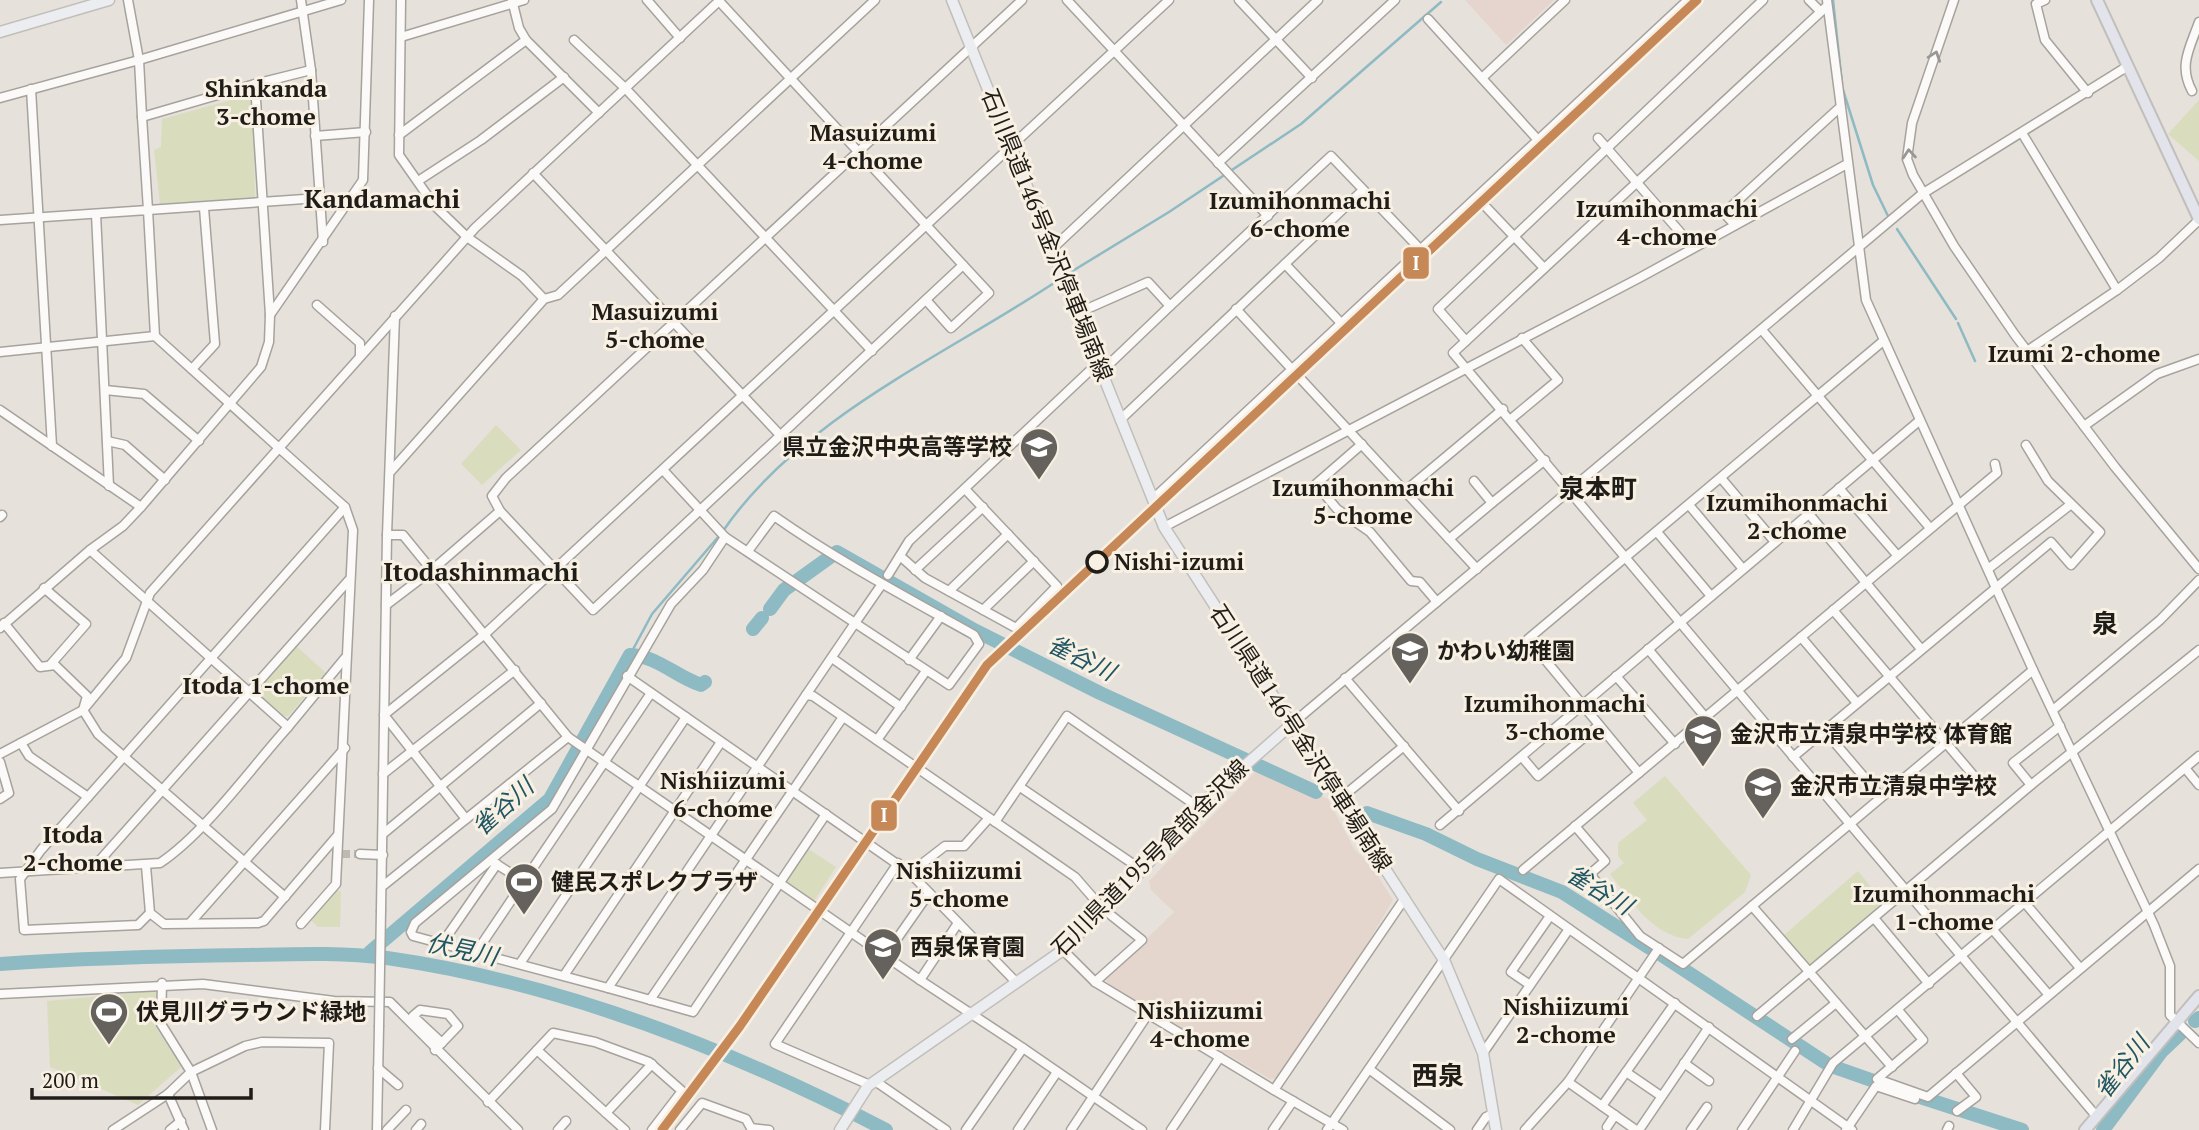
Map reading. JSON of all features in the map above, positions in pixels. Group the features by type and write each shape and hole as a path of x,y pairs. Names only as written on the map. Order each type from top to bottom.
{"highway":[{"path":"2097,0 2199,219"},
{"path":"2085,1130 2199,996"}],"main road":[{"path":"0,32 109,0"},
{"name":"石川県道146号金沢停車場南線","path":"952,0 1080,312 1164,527 1444,960 1483,1053 1496,1130"},
{"name":"石川県道195号倉部金沢線","path":"871,1084 1063,950 1142,870 1198,807 1250,758 1293,723"},
{"path":"842,1128 871,1084"}],"street":[{"path":"128,0 139,60 155,336 345,507 353,530 346,655 345,748 338,835 340,854 336,884 301,924"},
{"path":"301,0 311,70 323,242"},
{"path":"0,98 341,0"},
{"path":"270,315 323,242 363,180 369,0"},
{"path":"401,0 399,155 434,205 467,237 522,276 544,299"},
{"path":"401,37 513,1 524,0"},
{"path":"647,0 680,38"},
{"path":"0,754 83,710 127,658 147,599 360,355 467,237 720,0 989,293 951,327 926,300"},
{"path":"391,471 544,299 558,295 875,0"},
{"path":"962,265 593,610 500,511 492,496 506,478 1022,0"},
{"path":"1067,0 1268,216"},
{"path":"384,715 485,634 1169,0"},
{"path":"1239,0 1312,78"},
{"path":"1053,248 1318,0"},
{"path":"1218,163 1395,0"},
{"path":"1482,78 1565,0"},
{"path":"1154,498 1688,0"},
{"path":"1466,341 1438,310 1763,0"},
{"path":"1809,0 1824,6"},
{"path":"1954,0 1908,142 1907,159 1922,194 1988,298 2027,351 2199,569"},
{"path":"2045,0 2036,4 2045,40 2088,93"},
{"path":"513,1 519,28 526,40 598,113"},
{"path":"1824,6 1866,300 1882,342 2033,670 2148,912 2170,966 2170,1015 2199,1043"},
{"path":"1824,6 1453,353 2097,1117"},
{"path":"1428,19 1538,140"},
{"path":"2192,91 2184,76 2185,66 2199,22"},
{"path":"399,135 526,40"},
{"path":"573,40 625,88 872,351"},
{"path":"1293,723 1922,194 2128,66"},
{"path":"142,117 311,70"},
{"path":"418,181 481,140 564,77"},
{"path":"44,588 86,624 51,664 40,667 2,625 44,588 90,550 123,526 199,442 261,367 269,342 270,315 260,203 255,84"},
{"path":"31,89 52,446"},
{"path":"1735,225 1724,213 1838,109"},
{"path":"315,136 366,132"},
{"path":"2022,133 2117,290"},
{"path":"1598,138 1693,247"},
{"path":"888,575 909,541 1170,306 1331,156 1421,250"},
{"path":"1164,527 1468,368 1847,164"},
{"path":"533,173 780,435"},
{"path":"1120,419 1362,191"},
{"path":"0,220 319,198"},
{"path":"192,369 215,344 204,208"},
{"path":"1487,208 1544,268"},
{"path":"96,214 109,486"},
{"path":"2027,351 2159,258 2199,219"},
{"path":"1285,264 1342,324"},
{"path":"1080,312 1148,282 1170,306"},
{"path":"317,304 360,343 360,355"},
{"path":"1237,309 1477,569"},
{"path":"377,1130 381,910 384,885 387,535 395,317"},
{"path":"1762,330 1930,528"},
{"path":"0,352 155,336"},
{"path":"1511,419 1558,380 1522,338"},
{"path":"1639,773 1528,639 1882,342"},
{"path":"2084,426 2157,374 2199,359"},
{"path":"105,390 144,394 199,442"},
{"path":"0,410 141,507"},
{"path":"1405,491 1503,410"},
{"path":"1440,825 1919,421"},
{"path":"107,440 125,445 165,480"},
{"path":"1362,444 1316,484 1337,509 1370,532 1411,581 1420,582 1437,602"},
{"path":"1793,757 2051,542 2071,565 2100,532 2048,481 2026,445"},
{"path":"1448,538 1545,460"},
{"path":"1523,870 1997,473 1995,464"},
{"path":"663,470 721,534 949,685 979,644 974,635 830,555 774,516 748,551"},
{"path":"1721,478 1775,542"},
{"path":"1474,481 1492,503"},
{"path":"1839,488 1897,555"},
{"path":"900,556 915,570 1016,628 1057,586 965,489"},
{"path":"1689,505 1743,569"},
{"path":"1988,569 2070,505"},
{"path":"150,913 138,925 24,930 20,878 88,797 345,507"},
{"path":"915,570 983,507"},
{"path":"386,605 432,570 500,511"},
{"path":"1809,514 1921,649"},
{"path":"1657,532 1711,596"},
{"path":"721,534 702,570 671,604 637,659 552,809 494,862 415,923 411,932 413,936 521,962 693,1012 826,814"},
{"path":"949,591 1008,534"},
{"path":"387,535 404,535 571,739 850,933 972,1012 1142,1130"},
{"path":"90,550 288,727"},
{"path":"983,610 1034,561"},
{"path":"93,868 248,690 349,580"},
{"path":"2053,710 2160,620 2199,580"},
{"path":"608,988 882,584"},
{"path":"1833,610 1974,776"},
{"path":"909,660 941,616"},
{"path":"1801,637 1857,703"},
{"path":"1648,649 1706,718"},
{"path":"1757,1016 2031,785 2199,650"},
{"path":"0,873 160,863 175,853 202,825 288,727 346,655"},
{"path":"832,658 901,707"},
{"path":"51,664 87,696 83,710 98,734 285,897"},
{"path":"383,774 514,670"},
{"path":"1576,826 1605,861 1590,874 1640,936 1683,964 2033,670"},
{"path":"877,740 926,671"},
{"path":"627,676 898,863 1016,982"},
{"path":"1616,676 1675,744"},
{"path":"1345,678 1459,811"},
{"path":"477,951 651,694"},
{"path":"806,695 813,696 843,716 1075,877 1102,908 1142,940 1095,982"},
{"path":"384,833 541,703"},
{"path":"384,715 466,819"},
{"path":"650,1000 843,716"},
{"path":"910,873 945,846 964,846 992,820 1020,787 1067,716 1198,807"},
{"path":"521,962 686,717"},
{"path":"1522,757 1538,776 1599,724"},
{"path":"2031,785 2013,763 2060,726"},
{"path":"1824,730 1881,797"},
{"path":"384,885 571,739"},
{"path":"565,974 721,742"},
{"path":"21,743 29,756 88,797"},
{"path":"1341,798 1404,746"},
{"path":"190,923 345,748"},
{"path":"1793,1130 1833,1063 2199,756"},
{"path":"0,762 9,793 0,799"},
{"path":"2185,768 2199,785"},
{"path":"1020,787 1142,870"},
{"path":"145,866 150,913 164,924 264,921 338,835"},
{"path":"360,854 383,855"},
{"path":"494,862 525,882"},
{"path":"443,942 494,862"},
{"path":"898,863 775,1044 871,1084 946,1130"},
{"path":"1898,1010 1923,1040 1877,1080 1928,1097 2199,869"},
{"path":"1329,1126 1499,879 1813,1100 1849,1129 1876,1086 1915,1099"},
{"path":"885,956 929,893"},
{"path":"1274,1090 1405,898"},
{"path":"2025,903 2080,968"},
{"path":"1752,906 1892,1068"},
{"path":"1530,985 1511,972 1550,916"},
{"path":"1874,918 1929,984"},
{"path":"920,979 958,923"},
{"path":"1483,1053 1569,929"},
{"path":"1993,930 2048,994"},
{"path":"1525,1130 1567,1082 1659,948"},
{"path":"1063,950 1095,982 1293,1101 1329,1126 1343,1130"},
{"path":"162,984 161,1024 191,1072 212,1130"},
{"path":"0,994 203,984 334,1001 390,1002 514,1129"},
{"path":"1602,1105 1675,1003"},
{"path":"1792,1039 1836,1003"},
{"path":"435,1050 458,1026 447,1014 420,1010 413,1016 442,1042"},
{"path":"1072,1130 1148,1014"},
{"path":"1567,1082 1637,1130 1709,1027"},
{"path":"488,1102 552,1033 595,1042 652,1064 682,1091 652,1130"},
{"path":"113,1130 168,1094 191,1072 246,1046 262,1042 330,1043 326,1130"},
{"path":"966,1130 1023,1048"},
{"path":"537,1049 625,1130"},
{"path":"1742,1130 1795,1051"},
{"path":"1171,1130 1220,1057"},
{"path":"1684,1063 1709,1081"},
{"path":"606,1113 652,1064"},
{"path":"378,1069 398,1085"},
{"path":"1369,1069 1450,1130"},
{"path":"1018,1130 1057,1072"},
{"path":"1626,1072 1661,1096"},
{"path":"1956,1073 1976,1097 1959,1110"},
{"path":"168,1094 183,1126 170,1130"},
{"path":"1273,1130 1293,1101"},
{"path":"680,1130 702,1103 746,1119 751,1129 769,1130"},
{"path":"1691,1130 1707,1107"},
{"path":"387,1130 406,1110"},
{"path":"1477,1130 1486,1117 1493,1114"},
{"path":"1607,1127 1615,1115"},
{"path":"558,1130 566,1121"},
{"path":"1122,1130 1128,1121"}],"shaded area":[{"path":"1465,0 1554,0 1506,45"},
{"path":"1259,768 1328,799 1354,849 1371,865 1393,900 1360,956 1277,1078 1270,1079 1119,992 1105,980 1174,912 1151,890 1149,881"}],"green space":[{"path":"253,94 255,198 160,204 154,150 161,147 162,119"},
{"path":"2199,100 2199,161 2168,134"},
{"path":"496,425 521,450 482,485 461,464"},
{"path":"294,644 326,673 288,716 284,716 256,692 256,688"},
{"path":"1665,776 1751,875 1745,892 1688,939 1663,931 1653,924 1610,874 1624,863 1618,856 1618,843 1647,820 1633,803"},
{"path":"805,847 836,867 812,904 780,884"},
{"path":"1858,871 1883,902 1811,965 1784,935"},
{"path":"336,889 341,892 340,927 318,927 310,919"},
{"name":"伏見川グラウンド緑地","path":"156,991 155,1026 181,1067 138,1105 50,1067 47,1001"}],"waterway":[{"path":"1833,0 1842,84"},
{"path":"1066,275 1169,212 1301,124 1441,2"},
{"path":"1843,90 1873,185 1888,216"},
{"path":"323,198 348,196"},
{"path":"1897,229 1956,319"},
{"path":"723,531 756,490 793,454 835,421 879,390 1060,279"},
{"path":"1958,323 1975,361"},
{"path":"630,655 652,614 719,536"},
{"name":"雀谷川","path":"770,609 784,590 837,552 976,631 1100,693 1316,792"},
{"name":"雀谷川","path":"753,629 762,618"},
{"name":"雀谷川","path":"370,952 550,799 630,655 649,659 701,685 705,682"},
{"name":"雀谷川","path":"1367,813 1426,834 1477,859 1562,892 1650,948"},
{"name":"伏見川","path":"0,964 318,954 387,958 452,969 517,984 644,1023 767,1072 886,1130"},
{"name":"雀谷川","path":"1660,954 1829,1065"},
{"name":"雀谷川","path":"2195,1021 2199,1018"},
{"name":"雀谷川","path":"2103,1130 2161,1052 2180,1034"},
{"name":"雀谷川","path":"1834,1067 1891,1087"},
{"name":"雀谷川","path":"1914,1095 2022,1130"}],"tunnel":[{"path":"342,854 360,854"}],"transit line":[{"name":"I","path":"662,1130 740,1026 987,665 1697,0"}],"place":[{"name":"県立金沢中央高等学校","path":"1039,481"},
{"name":"Nishi-izumi","path":"1097,562"},
{"name":"かわい幼稚園","path":"1410,685"},
{"name":"金沢市立清泉中学校 体育館","path":"1703,768"},
{"name":"金沢市立清泉中学校","path":"1763,820"},
{"name":"健民スポレクプラザ","path":"524,916"},
{"name":"西泉保育園","path":"883,981"},
{"name":"伏見川グラウンド緑地","path":"109,1046"}],"district":[{"name":"Shinkanda 3-chome","path":"266,103"},
{"name":"Masuizumi 4-chome","path":"873,147"},
{"name":"Kandamachi","path":"382,199"},
{"name":"Izumihonmachi 6-chome","path":"1300,215"},
{"name":"Izumihonmachi 4-chome","path":"1667,223"},
{"name":"Masuizumi 5-chome","path":"655,326"},
{"name":"Izumi 2-chome","path":"2074,354"},
{"name":"泉本町","path":"1598,489"},
{"name":"Izumihonmachi 5-chome","path":"1363,502"},
{"name":"Izumihonmachi 2-chome","path":"1797,517"},
{"name":"Itodashinmachi","path":"481,572"},
{"name":"泉","path":"2105,624"},
{"name":"Itoda 1-chome","path":"266,686"},
{"name":"Izumihonmachi 3-chome","path":"1555,718"},
{"name":"Nishiizumi 6-chome","path":"723,795"},
{"name":"Itoda 2-chome","path":"73,849"},
{"name":"Nishiizumi 5-chome","path":"959,885"},
{"name":"Izumihonmachi 1-chome","path":"1944,908"},
{"name":"Nishiizumi 2-chome","path":"1566,1021"},
{"name":"Nishiizumi 4-chome","path":"1200,1025"},
{"name":"西泉","path":"1438,1076"}]}
